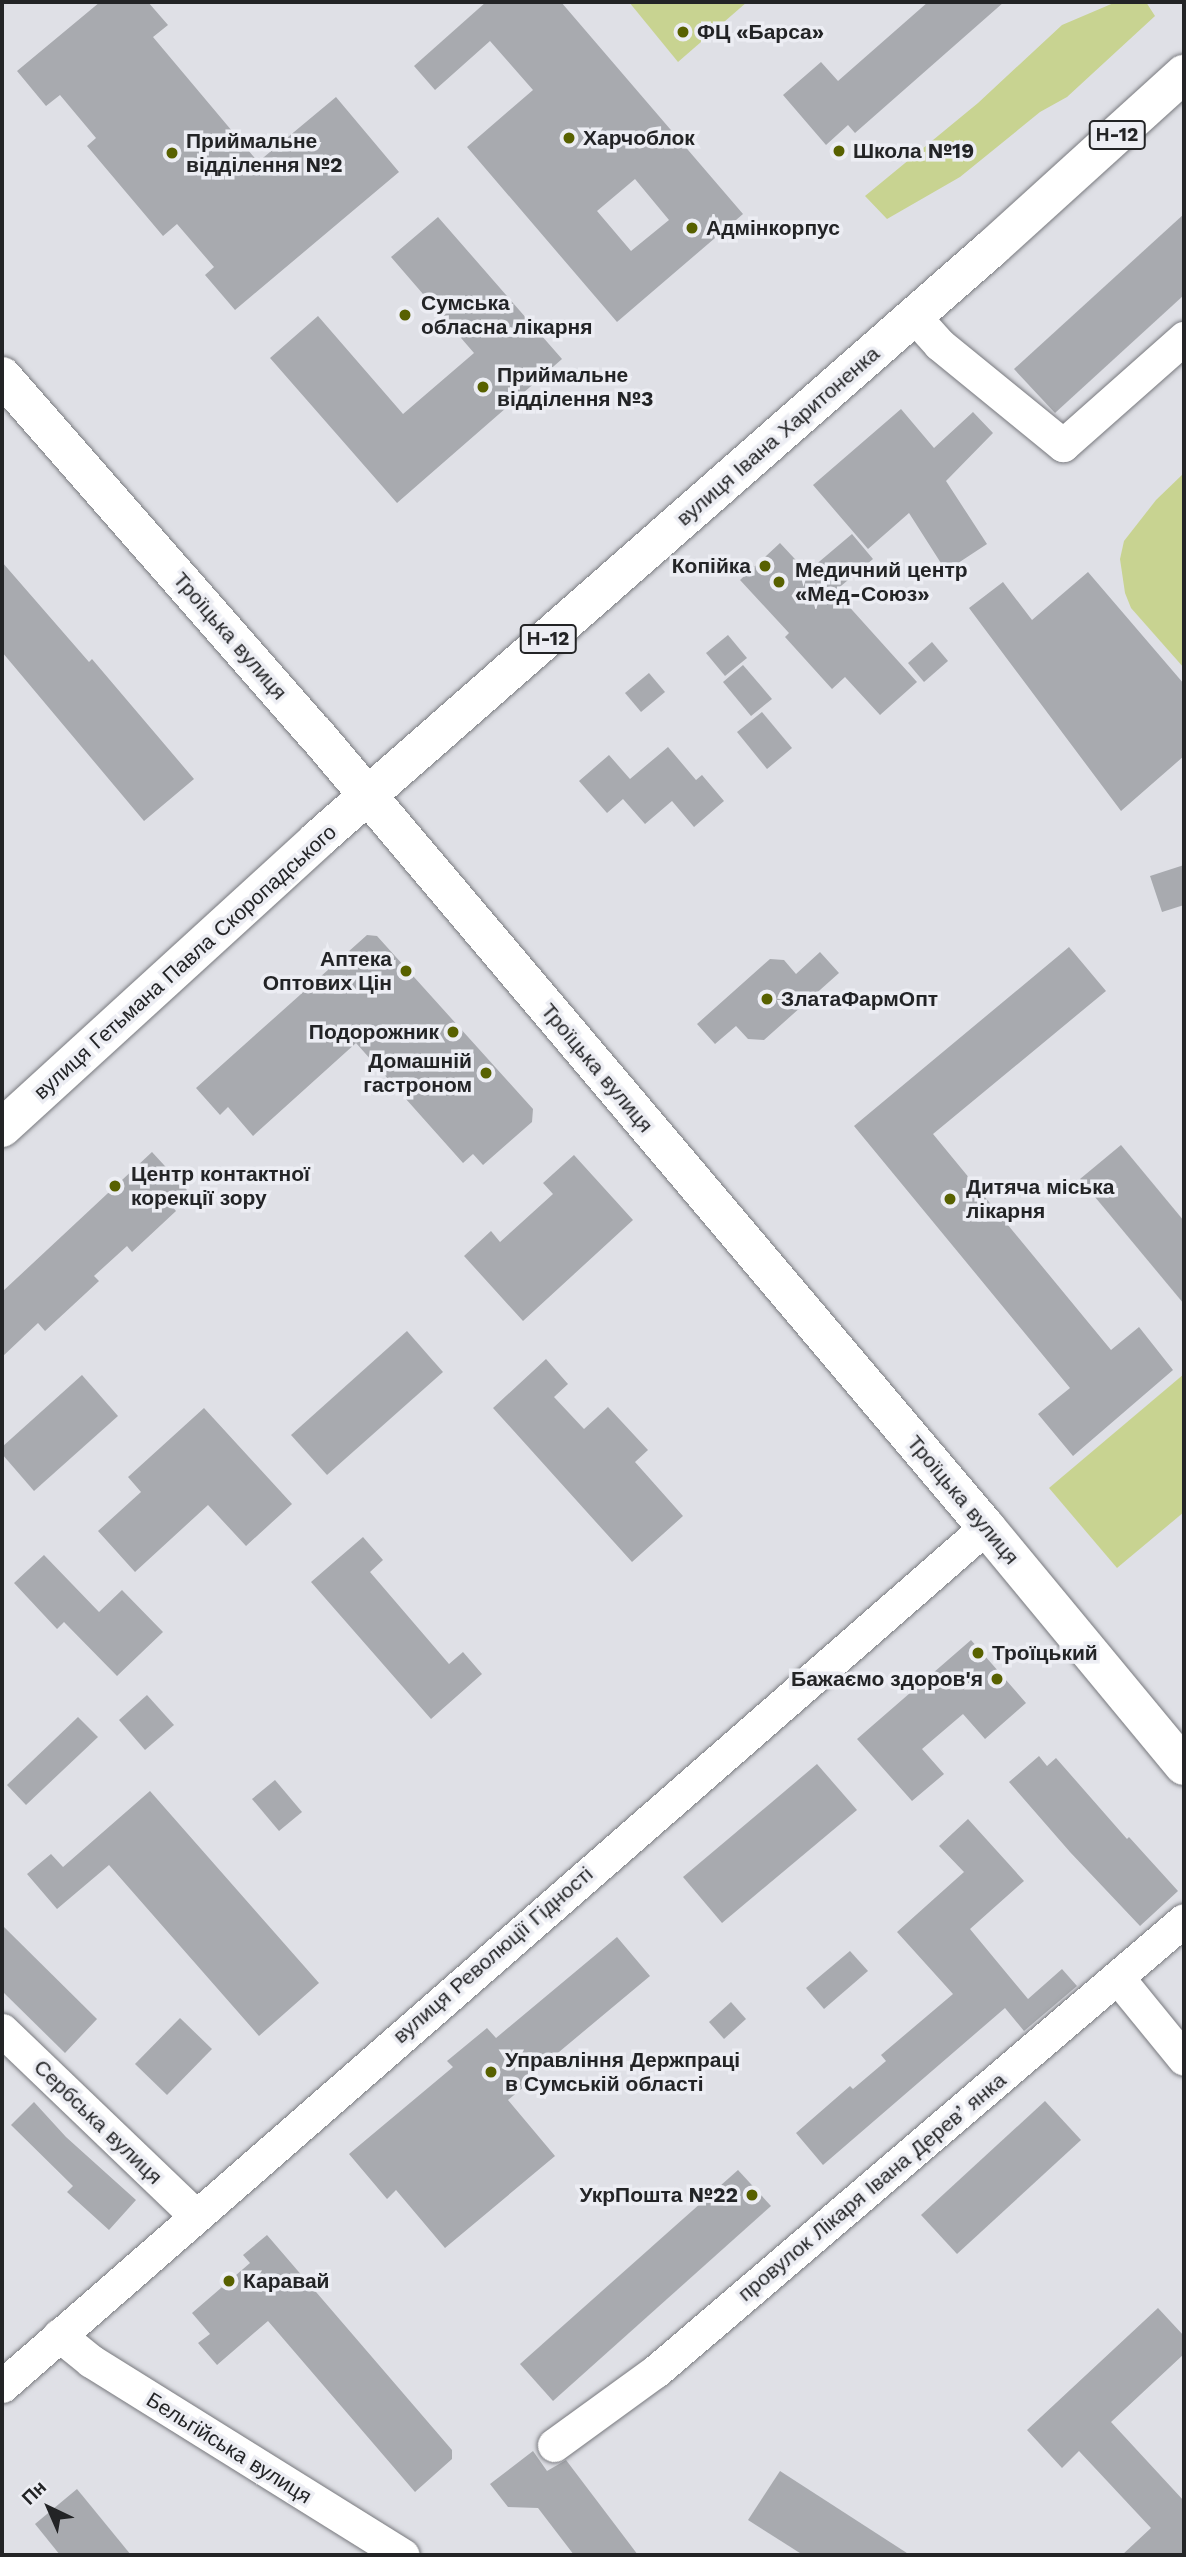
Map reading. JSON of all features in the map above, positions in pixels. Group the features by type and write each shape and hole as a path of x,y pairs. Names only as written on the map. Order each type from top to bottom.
{"main road":[{"name":"вулиця Івана Харитоненка","path":"368,796 914,316 1184,74"},
{"name":"Троїцька вулиця","path":"2,376 368,796 986,1527 1184,1766"},
{"name":"вулиця Гетьмана Павла Скоропадського","path":"2,1128 368,796"}],"street":[{"path":"914,316 939,344 1063,445 1184,338"},
{"name":"вулиця Революції Гідності","path":"2,2386 986,1527"},
{"name":"провулок Лікаря Івана Деревʼянка","path":"554,2445 656,2371 1184,1920"},
{"path":"1118,1978 1184,2059"},
{"name":"Сербська вулиця","path":"2,2030 195,2215"},
{"name":"Бельгійська вулиця","path":"59,2335 91,2361 403,2555"}],"green space":[{"name":"ФЦ «Барса»","path":"629,2 747,2 678,62"},
{"path":"1116,2 1146,2 1155,16 1067,97 1040,112 960,177 887,219 865,196 978,103 1062,25"},
{"path":"1184,473 1184,668 1131,608 1125,593 1120,559 1124,541 1156,500"},
{"path":"1184,1374 1184,1512 1117,1568 1049,1488"}],"building":[{"name":"Приймальне відділення №2","path":"100,2 148,2 168,25 153,37 258,162 336,97 399,172 235,310 205,275 214,267 177,224 163,236 87,146 96,138 60,95 46,106 17,71"},
{"path":"486,2 561,2 743,214 617,322 467,147 533,90 490,41 435,90 414,66","holes":["635,179 669,220 631,251 597,211"]},
{"path":"928,2 1004,2 855,133 848,125 826,145 783,95 821,62 838,81"},
{"path":"1184,214 1184,295 1055,413 1014,369"},
{"name":"Приймальне відділення №3","path":"438,217 562,359 397,503 270,358 318,316 403,414 474,353 391,257"},
{"path":"901,409 934,448 973,412 993,433 946,481 987,544 946,571 909,513 868,549 813,485"},
{"path":"852,534 873,559 835,591 917,682 880,715 845,677 832,689 785,637 789,633 740,580 780,543 807,572"},
{"path":"2,562 89,662 92,659 194,779 144,821 2,652"},
{"path":"1088,572 1184,684 1184,756 1121,811 969,608 1003,582 1032,620"},
{"path":"728,635 747,658 725,676 706,653"},
{"path":"932,642 948,661 924,682 908,663"},
{"path":"743,665 772,699 751,716 723,682"},
{"path":"649,673 665,692 641,712 625,693"},
{"path":"762,712 792,748 767,769 737,732"},
{"path":"668,747 696,780 702,775 724,801 694,827 672,801 645,824 623,799 607,813 579,781 609,755 630,779"},
{"path":"1184,865 1184,905 1162,912 1150,876"},
{"path":"367,935 377,936 533,1109 532,1122 483,1165 473,1154 463,1163 356,1043 253,1136 228,1107 220,1115 196,1088"},
{"name":"Дитяча міська лікарня","path":"1069,947 1106,991 933,1134 1111,1350 1139,1327 1173,1370 1073,1456 1038,1414 1070,1388 854,1126"},
{"name":"ЗлатаФармОпт","path":"820,952 839,973 764,1040 748,1039 736,1026 715,1044 697,1024 770,959 784,960 796,974"},
{"name":"Дитяча міська лікарня","path":"1121,1145 1184,1221 1184,1304 1080,1179"},
{"path":"152,1152 187,1190 171,1205 176,1211 132,1252 127,1246 94,1276 99,1281 45,1331 38,1323 2,1357 2,1292"},
{"path":"574,1155 633,1220 523,1321 464,1256 491,1231 500,1242 553,1194 543,1183"},
{"path":"407,1331 443,1372 327,1475 291,1435"},
{"path":"546,1359 568,1384 554,1397 584,1429 608,1407 648,1450 635,1462 683,1516 632,1562 493,1408"},
{"path":"82,1375 118,1416 34,1491 2,1454 2,1447"},
{"path":"204,1408 292,1504 246,1546 208,1505 135,1572 98,1531 141,1492 128,1477"},
{"path":"363,1537 383,1560 370,1572 449,1664 463,1652 482,1674 431,1719 311,1582"},
{"path":"44,1555 99,1612 122,1590 163,1632 117,1676 64,1622 57,1629 14,1583"},
{"path":"971,1640 1026,1703 985,1739 963,1714 922,1749 944,1774 912,1801 857,1739"},
{"path":"147,1695 174,1725 145,1750 119,1720"},
{"path":"78,1717 98,1737 26,1805 7,1785"},
{"path":"1039,1756 1047,1766 1056,1758 1127,1839 1129,1837 1178,1891 1140,1926 1009,1782"},
{"path":"817,1764 857,1810 722,1923 683,1877"},
{"path":"275,1780 302,1812 279,1831 252,1799"},
{"path":"150,1791 319,1983 259,2036 109,1865 57,1909 27,1874 51,1854 63,1867"},
{"path":"968,1819 1024,1881 970,1929 1028,1999 1062,1969 1077,1986 1024,2031 1005,2008 823,2165 796,2133 850,2086 853,2089 886,2061 881,2055 953,1994 897,1932 964,1872 939,1846"},
{"path":"2,1925 97,2019 65,2053 2,1991"},
{"name":"Управління Держпраці в Сумській області","path":"617,1937 650,1976 529,2077 531,2081 508,2100 555,2156 445,2248 396,2190 387,2199 349,2154 453,2067 447,2061 487,2028 496,2038"},
{"path":"850,1951 868,1971 824,2009 806,1988"},
{"path":"731,2002 746,2019 724,2039 709,2022"},
{"path":"180,2018 212,2049 167,2095 135,2064"},
{"path":"1045,2101 1081,2140 957,2254 921,2215"},
{"path":"34,2102 66,2137 136,2200 109,2230 67,2192 73,2186 11,2125"},
{"path":"738,2170 771,2206 553,2401 520,2364"},
{"path":"267,2235 452,2450 452,2459 415,2492 268,2321 217,2365 198,2343 210,2334 192,2313 250,2263 243,2255"},
{"path":"1158,2308 1184,2336 1184,2354 1111,2422 1184,2501 1184,2555 1122,2555 1151,2528 1079,2451 1062,2468 1027,2430"},
{"path":"533,2451 547,2471 566,2460 638,2555 574,2555 538,2508 508,2507 490,2484"},
{"path":"780,2471 910,2555 803,2555 748,2520"},
{"path":"77,2489 131,2555 60,2555 35,2524"}],"place":[{"name":"ФЦ «Барса»","path":"683,32"},
{"name":"Харчоблок","path":"569,138"},
{"name":"Школа №19","path":"839,151"},
{"name":"Приймальне відділення №2","path":"172,153"},
{"name":"Адмінкорпус","path":"692,228"},
{"name":"Сумська обласна лікарня","path":"405,315"},
{"name":"Приймальне відділення №3","path":"483,387"},
{"name":"Копійка","path":"765,566"},
{"name":"Медичний центр «Мед-Союз»","path":"779,582"},
{"name":"Аптека Оптових Цін","path":"406,971"},
{"name":"ЗлатаФармОпт","path":"767,999"},
{"name":"Подорожник","path":"453,1032"},
{"name":"Домашній гастроном","path":"486,1073"},
{"name":"Центр контактної корекції зору","path":"115,1186"},
{"name":"Дитяча міська лікарня","path":"950,1199"},
{"name":"Троїцький","path":"978,1653"},
{"name":"Бажаємо здоров'я","path":"997,1679"},
{"name":"Управління Держпраці в Сумській області","path":"491,2072"},
{"name":"УкрПошта №22","path":"752,2195"},
{"name":"Каравай","path":"229,2281"}]}
